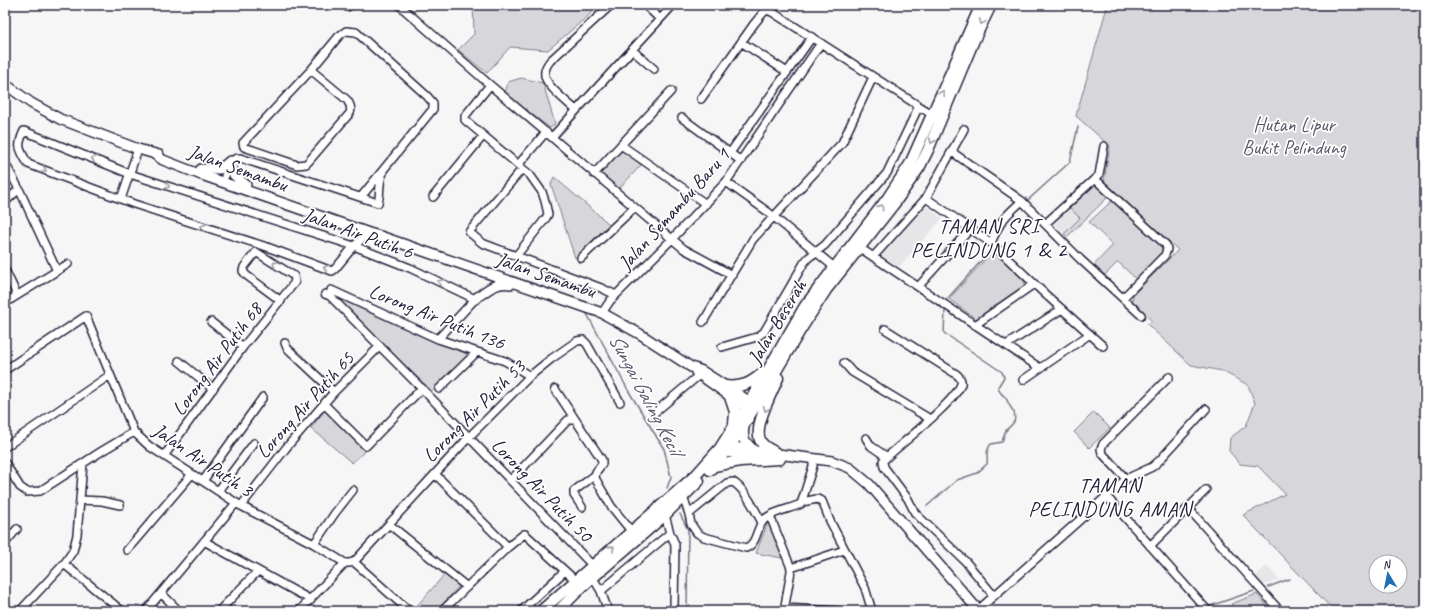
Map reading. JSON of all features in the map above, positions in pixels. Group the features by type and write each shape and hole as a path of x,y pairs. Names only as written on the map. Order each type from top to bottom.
{"highway":[{"name":"Jalan Beserah","path":"541,611 696,475 725,447 744,425 770,367 805,306 873,218 910,164 981,5"},
{"name":"Jalan Beserah","path":"558,611 665,515 714,466 725,447 732,429 751,407 812,310 894,204 919,168 991,5"},
{"path":"778,456 762,444 758,434 760,422 780,374 812,310"},
{"path":"725,386 734,387 746,384 770,367"},
{"path":"730,397 735,407 736,415 732,429"},
{"path":"744,425 742,432 744,440 754,451"},
{"path":"714,466 778,456"}],"main road":[{"name":"Jalan Semambu","path":"5,84 31,103 60,119 138,149 201,169 223,180 246,185 366,227 380,236"},
{"name":"Jalan Semambu","path":"154,154 163,160 223,180 369,234 380,236 602,313 640,334 691,367 730,397 751,407"},
{"path":"201,169 220,170 230,162 234,175 246,185"},
{"path":"475,299 493,286 507,283 541,291"},
{"name":"Jalan Semambu","path":"700,373 725,386 751,407"},
{"path":"725,447 778,456"},
{"path":"725,447 737,454 813,458 842,464 850,468 869,484 979,610"}],"street":[{"path":"399,5 490,85 684,249 732,275"},
{"path":"576,110 546,80 546,66 611,5"},
{"path":"644,5 660,19"},
{"path":"616,295 482,243 469,232 520,167 549,134 576,110 673,5"},
{"path":"701,99 741,42 763,13 767,10 812,37 933,115"},
{"path":"311,70 346,100 351,106 351,109 350,113 309,161 306,164 297,165 244,147 244,143 311,70 339,36 346,32 353,31 431,101 433,109 361,197"},
{"path":"730,153 812,37"},
{"path":"741,42 787,72"},
{"name":"Jalan Semambu Baru 1","path":"602,313 610,301 726,182 821,43"},
{"path":"632,50 654,69"},
{"path":"703,322 749,245 842,143 873,76"},
{"path":"490,85 465,118 466,122 530,175 542,192 548,214 544,222 516,256"},
{"path":"594,174 671,91"},
{"path":"722,347 761,335 804,263 825,245 887,173 919,106"},
{"path":"682,118 741,161"},
{"path":"873,257 926,198 964,129"},
{"name":"Jalan Air Putih 6","path":"121,199 28,164 19,142 24,131 130,174 354,246 410,268 475,299"},
{"path":"433,197 482,136"},
{"path":"621,145 706,204"},
{"path":"1045,224 1099,175 1104,146"},
{"path":"138,149 121,199 242,239 332,271 354,246 369,234"},
{"path":"952,152 1022,201 1081,260 1141,315"},
{"path":"223,180 230,162 236,158 240,158 378,203 380,193 379,182 383,171"},
{"path":"5,163 19,189 57,271"},
{"path":"1095,179 1166,245 1165,255 1123,298"},
{"path":"726,182 773,217 834,267"},
{"path":"5,202 19,189"},
{"path":"926,198 991,243 1103,346"},
{"path":"991,243 997,227 1003,218 1022,201"},
{"path":"581,258 634,208"},
{"path":"918,287 971,228"},
{"name":"Lorong Air Putih 68","path":"164,456 243,347 295,282 294,276 256,252 242,239"},
{"path":"860,248 1040,368"},
{"path":"256,252 243,269 246,275 281,301"},
{"path":"5,302 68,264"},
{"path":"5,270 17,295"},
{"path":"975,325 1034,284"},
{"name":"Lorong Air Putih 136","path":"328,292 438,339 505,361 530,376"},
{"name":"Lorong Air Putih 50","path":"328,292 330,296 422,388 592,565"},
{"path":"438,339 475,299"},
{"path":"1006,345 1062,309"},
{"name":"Jalan Air Putih 3","path":"5,370 86,316 134,432 149,446 238,504 314,544 345,563"},
{"path":"210,322 243,347"},
{"path":"885,329 956,374 960,377 961,384 950,400 887,457 884,461 884,467 908,499 915,513 966,562 994,596"},
{"path":"1023,380 1090,334"},
{"name":"Lorong Air Putih 53","path":"354,562 390,525 469,437 530,376 577,341 583,340 587,344 620,402"},
{"path":"285,343 287,348 334,392"},
{"name":"Lorong Air Putih 65","path":"146,611 204,541 238,504 334,392 380,346"},
{"path":"440,389 477,352"},
{"path":"179,361 213,389"},
{"path":"844,363 852,372 930,419"},
{"path":"654,413 700,373"},
{"path":"5,447 110,375"},
{"path":"1126,480 1102,453 1102,444 1169,377"},
{"path":"324,404 366,446 422,388"},
{"path":"555,389 574,420 603,461 595,475 574,491 574,495 582,507"},
{"path":"202,481 263,397"},
{"path":"979,610 1126,480 1152,467 1206,409"},
{"path":"511,480 568,420 574,420"},
{"path":"5,463 20,487 31,493 40,491 134,432"},
{"path":"866,438 870,446 887,457"},
{"path":"218,491 254,443"},
{"path":"802,502 813,466 813,458"},
{"path":"24,610 64,564 73,551 76,543 83,464"},
{"path":"127,550 192,474"},
{"path":"435,474 508,547"},
{"path":"595,475 595,478 611,506 632,532"},
{"path":"689,514 727,484 733,482 737,484 749,499 762,522"},
{"path":"314,544 353,490"},
{"path":"1150,546 1206,490"},
{"path":"683,497 692,527 699,534 743,548 751,545 762,522 770,516 799,505 802,502 817,499 822,502 844,550 864,588 872,611"},
{"path":"1107,497 1208,611"},
{"path":"80,500 102,501 120,505"},
{"path":"1188,508 1280,611"},
{"path":"665,515 670,534 675,544 671,609"},
{"path":"770,516 778,540 791,568 784,610 840,611"},
{"path":"390,525 467,587"},
{"path":"6,540 17,529"},
{"path":"442,611 508,547 525,534 575,580"},
{"path":"601,591 670,534"},
{"path":"204,541 311,600"},
{"path":"791,568 844,550"},
{"path":"299,611 345,563 354,562 409,611"},
{"path":"64,564 122,611"},
{"path":"219,611 258,571"},
{"path":"521,611 565,572"},
{"path":"593,578 601,591 608,611"},
{"path":"161,593 179,611"}],"shaded area":[{"path":"925,206 943,218 899,267 881,255"},
{"path":"1070,208 1080,218 1064,234 1054,224"},
{"path":"1267,566 1279,580 1263,585 1255,576"},
{"path":"1231,604 1236,611 1214,610"}],"green space":[{"path":"473,5 601,5 548,50 510,47 487,73 458,50 474,34"},
{"name":"Hutan Lipur Bukit Pelindung","path":"1105,5 1425,5 1425,611 1334,611 1243,515 1285,494 1258,466 1240,464 1229,451 1230,438 1246,426 1255,403 1248,385 1222,371 1191,365 1147,324 1152,321 1132,302 1133,295 1178,250 1104,181 1110,146 1076,116 1107,7"},
{"path":"521,78 543,83 555,124 550,128 505,94 508,82"},
{"path":"621,147 641,165 618,190 599,172"},
{"path":"554,177 609,224 575,258 551,184"},
{"path":"1095,185 1108,197 1067,237 1064,234 1080,218 1070,208"},
{"path":"1113,200 1160,243 1162,249 1162,254 1136,279 1118,262 1105,275 1094,265 1113,245 1089,222"},
{"path":"993,251 1025,282 1024,286 976,319 949,299"},
{"path":"329,291 469,355 432,391 328,293"},
{"path":"326,409 366,450 352,463 311,428"},
{"path":"1094,412 1110,428 1089,448 1074,432"},
{"path":"769,520 782,558 756,553"},
{"path":"445,574 459,586 436,611 418,611 415,608"},
{"path":"1257,594 1271,611 1236,611 1231,604"}],"waterway":[{"path":"1028,200 1070,162 1078,127"},
{"path":"1009,218 1021,207"},
{"path":"996,240 1002,228"},
{"path":"947,299 991,250"},
{"path":"927,506 957,480 977,473 987,464 987,451 989,447 991,444 1002,442 1005,432 1013,424 1015,419 1014,412 998,389 1004,377 1002,372 944,333 945,310"},
{"name":"Sungai Galing Kecil","path":"587,314 628,390 664,449 671,477 667,488"},
{"name":"Sungai Galing Kecil","path":"680,514 688,530 687,611"},
{"path":"1268,587 1290,579"},
{"path":"1210,606 1254,591"}],"district":[{"name":"TAMAN SRI PELINDUNG 1 & 2","path":"989,238"},
{"name":"TAMAN PELINDUNG AMAN","path":"1110,497"}]}
